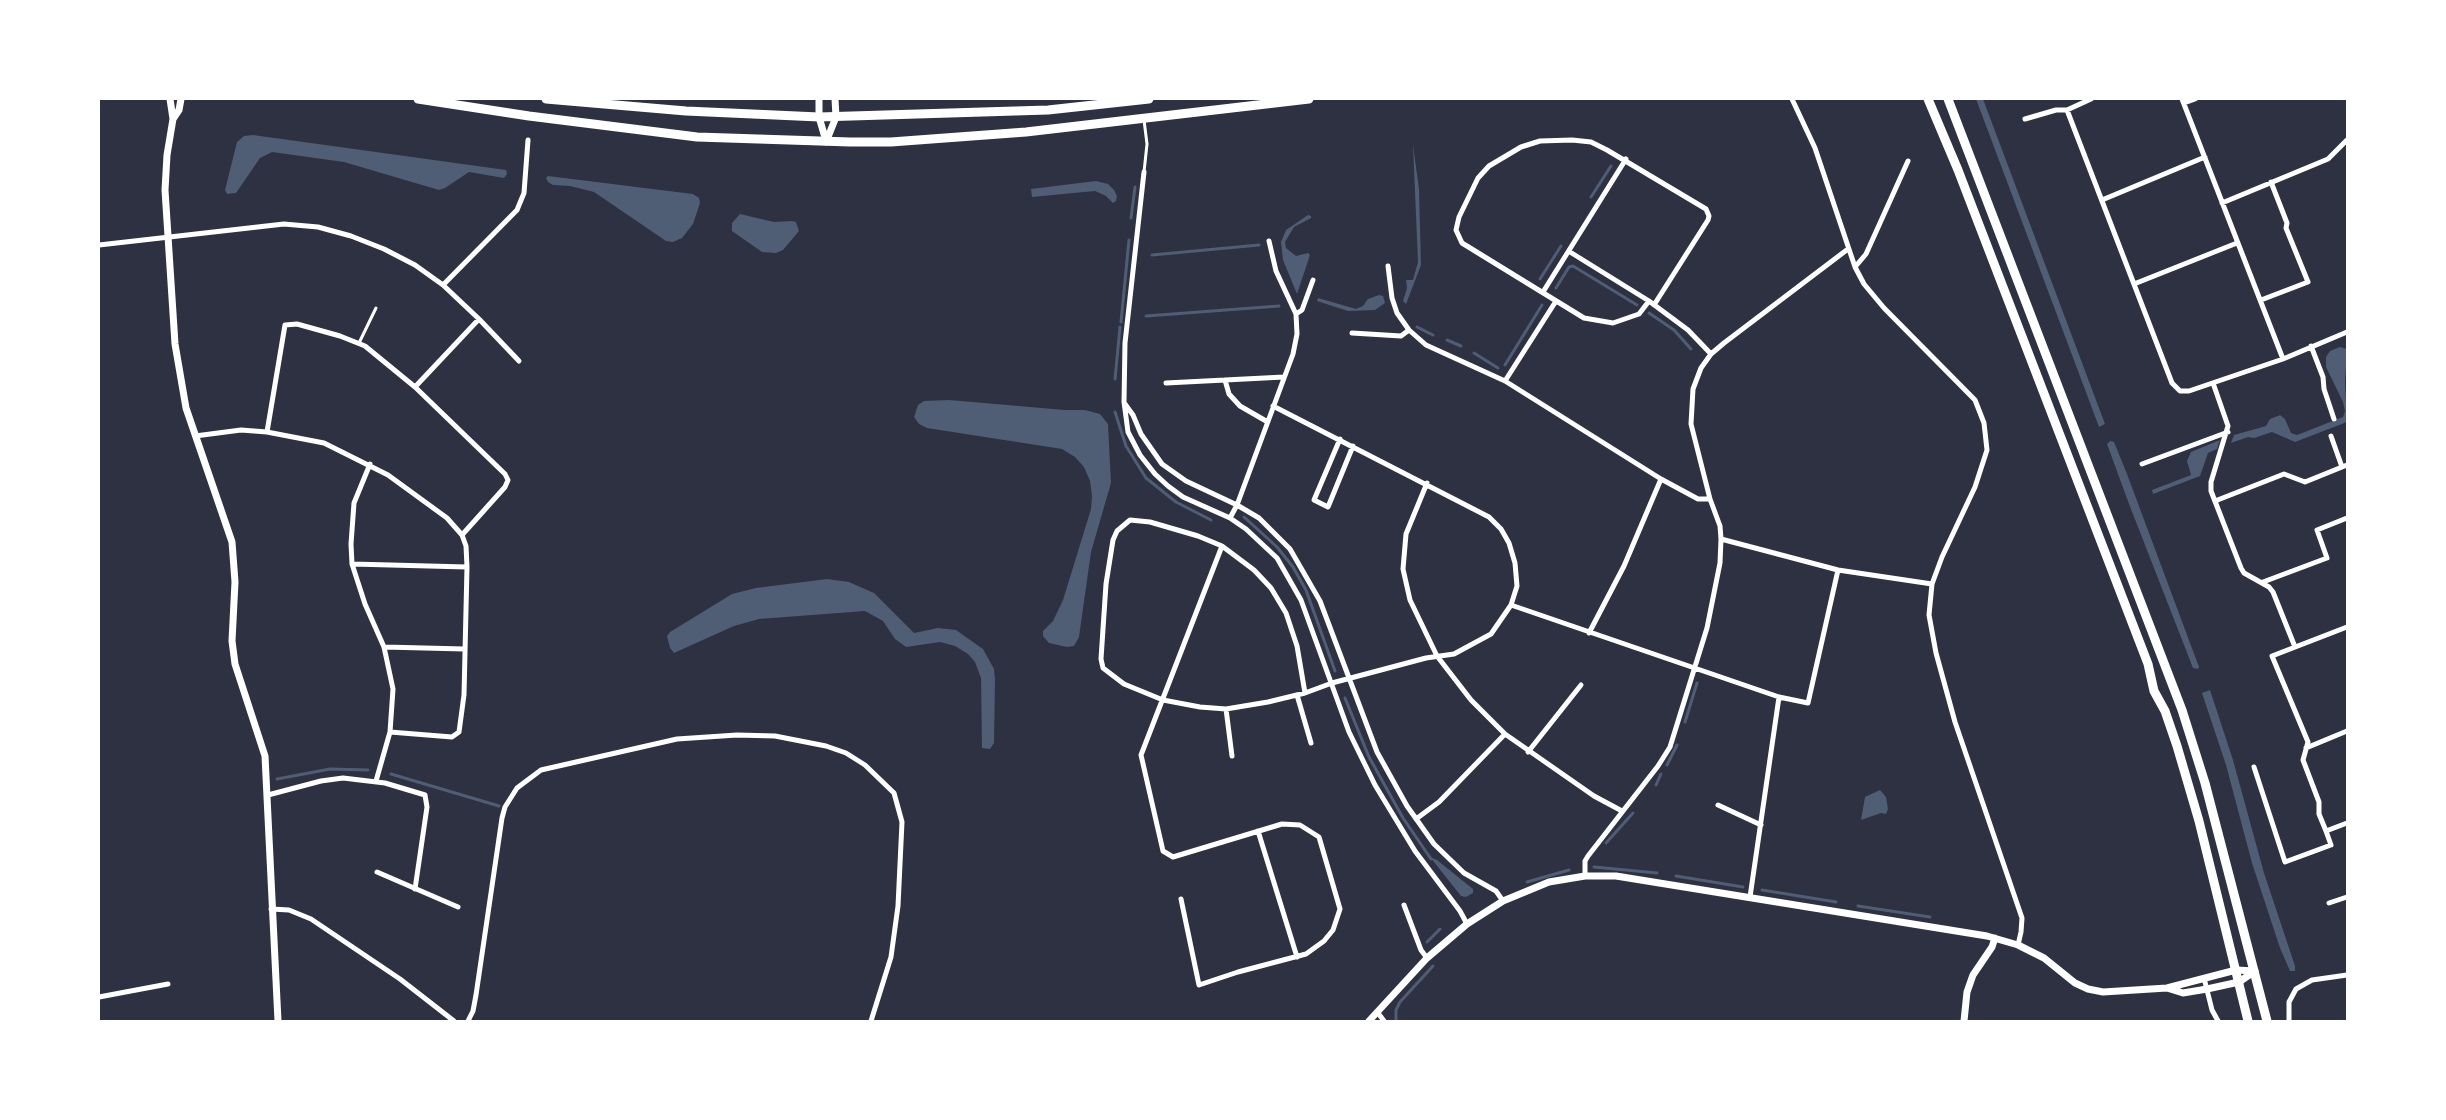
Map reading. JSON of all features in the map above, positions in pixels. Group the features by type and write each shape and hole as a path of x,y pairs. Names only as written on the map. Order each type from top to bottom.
{"main road":[{"path":"418,99 698,137 826,142 891,142 957,138 1309,99"},
{"path":"546,99 686,111 819,117 1048,110 1149,99"},
{"path":"1928,99 1958,170 2148,664 2154,691 2177,746 2194,801 2248,1021"},
{"path":"1948,99 2182,710 2205,783 2267,1021"}],"street":[{"path":"170,99 173,120 167,155 165,190 176,354 180,383 195,436 232,542 235,582 232,641 235,664 265,756 278,1021"},
{"path":"173,120 182,99"},
{"path":"819,99 819,117 826,142"},
{"path":"826,142 836,117 835,99"},
{"path":"1792,99 1815,148 1848,249 1864,284 1884,308 1976,400 1984,423 1987,450 1975,487 1942,557 1932,584 1929,615 1936,653 1954,722 2022,918 2018,945"},
{"path":"2025,118 2056,110 2067,110 2091,99"},
{"path":"2195,99 2183,101 2283,359"},
{"path":"2067,110 2172,383 2180,391 2189,392 2283,359 2347,332"},
{"path":"443,285 517,210 524,193 528,140"},
{"path":"2222,203 2328,159 2347,140"},
{"path":"1540,141 1591,142 1626,159 1709,212 1708,220 1652,303 1639,314 1613,323 1596,322 1579,316 1459,240 1456,230 1470,190 1489,166 1521,147 1540,141"},
{"path":"2102,200 2205,157"},
{"path":"1544,292 1626,159"},
{"path":"1855,267 1866,254 1908,161"},
{"path":"1144,172 1127,324 1124,402 1128,432 1140,455 1155,474 1183,497 1230,518 1246,529 1277,558 1301,600 1349,732 1375,785 1415,850 1467,924"},
{"path":"2261,300 2308,282 2286,228 2287,223 2271,182"},
{"path":"99,246 284,224 318,227 351,236 415,265 443,285 519,361"},
{"path":"1230,518 1237,505 1266,421 1274,406 1293,354 1297,334 1296,314 1276,271 1269,241"},
{"path":"2133,284 2237,243"},
{"path":"1585,876 1585,861 1588,856 1658,766 1670,747 1707,628 1720,563 1721,539 1720,526 1710,499 1691,424 1693,389 1701,368 1711,354 1848,249"},
{"path":"1570,252 1652,303 1688,330 1711,354"},
{"path":"1388,266 1392,298 1397,313 1408,330 1426,345 1505,381 1661,479 1698,499 1710,499"},
{"path":"1296,314 1302,310 1312,280"},
{"path":"1505,381 1556,301"},
{"path":"415,387 479,319"},
{"path":"267,432 285,325 297,324 359,343 380,356 415,387 505,474 507,480 505,487 462,535"},
{"path":"1352,333 1401,336 1408,330"},
{"path":"2311,346 2334,419"},
{"path":"1166,383 1284,377"},
{"path":"1225,380 1229,394 1240,406 1266,421"},
{"path":"2213,382 2227,420 2228,432 2211,482 2215,501 2241,568 2244,573 2263,582 2273,592 2295,647"},
{"path":"1124,402 1133,415 1141,434 1162,464 1186,481 1237,505 1259,519 1290,549 1320,601 1377,752 1416,819 1434,844 1464,873 1496,891 1503,901"},
{"path":"1274,406 1489,517 1501,529 1509,543 1515,563 1517,586 1511,606 1491,634 1454,654 1437,656 1349,678 1305,693 1297,695 1226,709 1200,707 1163,699 1124,684 1103,668 1101,659 1106,584 1113,540 1117,531 1130,520 1150,522 1198,536 1222,546 1254,570 1271,588 1286,613 1297,646 1305,693"},
{"path":"195,436 241,430 267,432 324,443 370,464 418,495 447,518 462,535 466,546 467,567 464,695 459,732 455,736 390,732"},
{"path":"2142,464 2228,432"},
{"path":"2215,501 2284,474 2305,482 2345,466 2331,436"},
{"path":"1340,439 1314,500 1328,507 1353,446"},
{"path":"370,464 354,503 351,524 352,564 365,604 384,647 393,689 390,732 376,781"},
{"path":"1589,633 1624,566 1661,479"},
{"path":"1427,483 1406,534 1403,569 1410,600 1437,656 1471,700 1505,734 1594,796 1622,811"},
{"path":"2263,582 2326,558 2317,530 2347,518"},
{"path":"1721,539 1838,570 1932,584"},
{"path":"1181,899 1199,985 1306,954 1324,941 1333,930 1340,909 1319,837 1300,825 1282,824 1173,857 1166,855 1163,851 1141,754 1222,546"},
{"path":"352,564 467,567"},
{"path":"1511,606 1779,697 1808,703 1838,570"},
{"path":"2254,767 2285,862 2331,845 2319,814 2319,802 2303,760 2308,742 2272,656 2347,627"},
{"path":"384,647 464,649"},
{"path":"1528,752 1581,685"},
{"path":"1297,695 1311,743"},
{"path":"1750,897 1779,697"},
{"path":"1226,709 1232,756"},
{"path":"2306,748 2347,731"},
{"path":"1416,819 1439,802 1505,734"},
{"path":"468,1021 473,1011 476,995 502,818 505,807 517,788 541,770 677,739 702,736 775,736 846,753 865,765 894,793 902,822 898,906 894,940 872,1021"},
{"path":"268,795 321,781 343,778 376,781 425,795 428,800 415,889"},
{"path":"1718,806 1761,825"},
{"path":"2326,831 2347,823"},
{"path":"1258,831 1297,957"},
{"path":"377,872 458,907"},
{"path":"1369,1021 1427,958 1467,924 1503,901 1549,882 1585,876 1616,876 1995,938 2018,945 2044,958 2075,983 2103,992 2166,988 2236,970 2255,971"},
{"path":"2329,903 2347,898"},
{"path":"1404,905 1421,950 1427,958"},
{"path":"272,909 289,910 311,919 400,979 454,1021"},
{"path":"1964,1021 1967,992 1973,975 1992,947 1995,938"},
{"path":"2166,988 2183,993 2207,989 2239,982 2255,971"},
{"path":"2289,1021 2289,1002 2296,989 2312,980 2347,975"},
{"path":"2205,978 2212,1010 2218,1021"},
{"path":"99,997 168,984"},
{"path":"1378,1013 1384,1021"}],"lane":[{"path":"1144,119 1147,144 1144,172"},
{"path":"359,343 376,308"}],"water":[{"path":"1976,99 1983,99 2105,424 2099,427"},
{"path":"253,135 506,170 507,174 504,178 469,172 439,190 344,162 272,152 260,158 236,193 227,194 225,190 237,142 244,136"},
{"path":"1413,145 1419,189 1421,265 1406,304 1403,301 1407,288 1406,280 1413,280 1418,262"},
{"path":"548,176 693,194 699,198 700,203 693,224 682,238 673,242 666,241 594,192 570,186 553,185 548,182 546,178"},
{"path":"1096,181 1108,184 1114,190 1117,196 1116,201 1113,203 1106,196 1095,191 1032,197 1031,189"},
{"path":"740,214 774,222 796,222 799,231 783,250 776,253 762,252 732,231 732,223"},
{"path":"1308,215 1311,218 1294,227 1285,242 1286,248 1296,256 1308,253 1310,255 1297,294 1283,260 1281,242 1286,230"},
{"path":"1383,296 1385,303 1375,310 1348,311 1317,301 1318,298 1356,309 1363,306 1368,299"},
{"path":"2340,347 2347,349 2345,383 2347,422 2295,442 2272,432 2231,443 2234,435 2266,426 2270,419 2280,415 2285,419 2291,433 2297,435 2343,417 2345,411 2343,402 2326,367 2326,357 2330,351"},
{"path":"949,400 1085,410 1100,414 1108,424 1111,483 1091,552 1079,637 1074,646 1067,647 1049,643 1043,636 1043,631 1053,621 1063,600 1091,509 1090,481 1084,467 1075,457 1062,449 927,428 919,424 914,417 918,405 924,401"},
{"path":"2220,440 2217,449 2208,453 2200,476 2153,494 2152,490 2191,475 2187,461 2191,452"},
{"path":"2110,441 2114,442 2127,474 2198,669 2193,668 2129,504 2107,444"},
{"path":"827,579 849,582 874,593 914,633 938,628 956,630 983,649 994,669 995,680 994,743 990,749 982,748 981,678 975,662 968,654 955,646 940,642 906,647 895,639 883,621 865,611 759,619 734,626 674,653 670,648 667,636 670,632 732,594 756,588"},
{"path":"2210,690 2295,971 2290,971 2280,948 2252,863 2226,765 2202,693"},
{"path":"1880,790 1886,797 1888,809 1886,814 1881,813 1861,820 1865,797"},
{"path":"1430,857 1473,889 1473,893 1466,897 1461,896"}],"waterway":[{"path":"1591,197 1611,166"},
{"path":"1131,218 1135,187"},
{"path":"1121,322 1129,240"},
{"path":"1152,255 1259,245"},
{"path":"1540,279 1561,246"},
{"path":"1556,288 1569,267 1573,266 1637,305"},
{"path":"1505,365 1542,305"},
{"path":"1146,316 1279,306"},
{"path":"1649,313 1674,330 1691,349"},
{"path":"1115,379 1120,327"},
{"path":"1417,327 1433,335"},
{"path":"1447,340 1461,346"},
{"path":"1474,353 1498,368"},
{"path":"1115,412 1126,446 1146,478 1176,502 1211,520"},
{"path":"1244,517 1277,547 1293,567 1306,590 1335,671"},
{"path":"1685,722 1697,683"},
{"path":"1345,698 1369,757 1403,818 1431,859"},
{"path":"1667,765 1677,745"},
{"path":"277,779 330,769 368,770"},
{"path":"391,774 499,806"},
{"path":"1656,785 1661,774"},
{"path":"1606,843 1633,813"},
{"path":"1594,867 1657,873"},
{"path":"1527,882 1569,870"},
{"path":"1676,876 1743,887"},
{"path":"1762,890 1836,902"},
{"path":"1858,906 1930,917"},
{"path":"1427,942 1440,929"},
{"path":"1396,1021 1396,1010 1400,1002 1433,966"}]}
